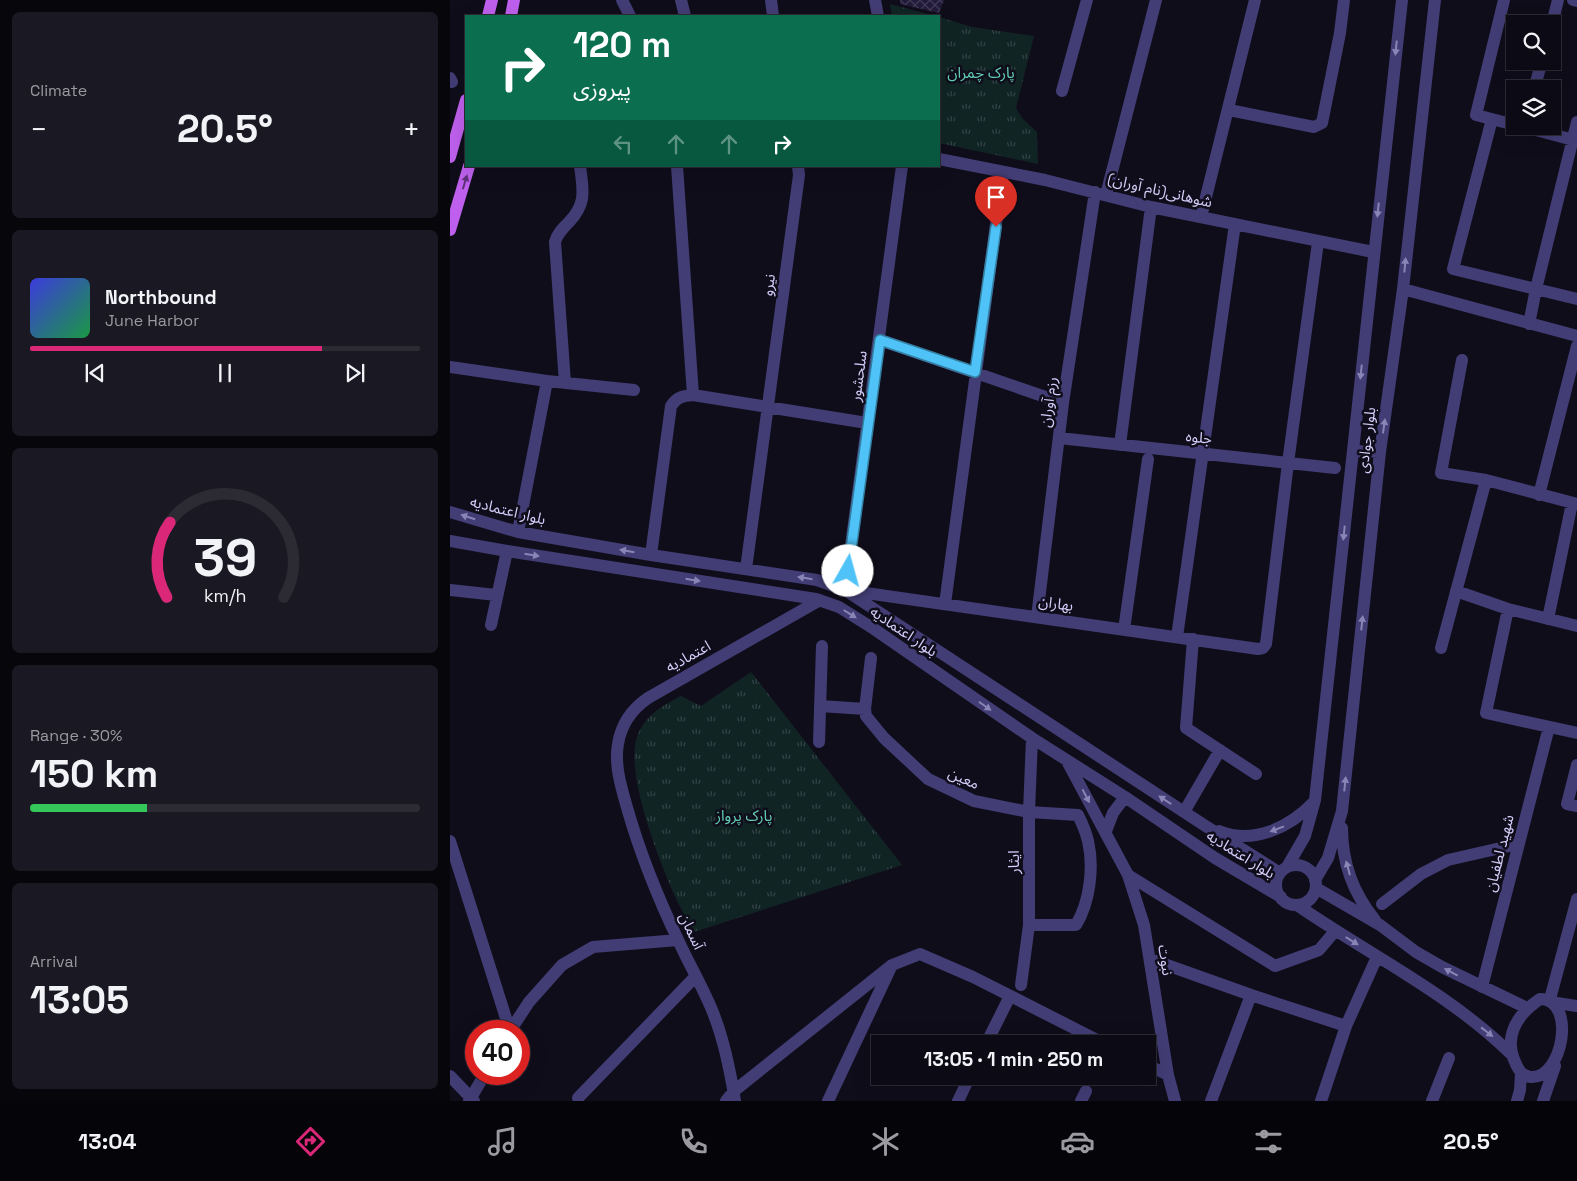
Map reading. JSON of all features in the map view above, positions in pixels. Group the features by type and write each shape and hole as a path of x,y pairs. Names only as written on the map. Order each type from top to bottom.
{"main road":[{"path":"488,15 492,0"},
{"path":"510,15 514,0"},
{"path":"450,157 465,104"},
{"path":"450,230 469,167"}],"street":[{"path":"622,0 630,15"},
{"path":"681,0 685,15"},
{"path":"771,0 773,15"},
{"path":"875,0 878,15"},
{"path":"1062,91 1087,0"},
{"name":"رزم آوران","path":"1037,617 1063,404 1101,194 1156,0"},
{"path":"1201,217 1255,0"},
{"path":"1229,110 1314,127 1319,126 1322,123 1340,33 1344,0"},
{"name":"بلوار جوادی","path":"1284,870 1305,836 1315,800 1402,0"},
{"name":"بلوار جوادی","path":"1316,884 1328,858 1342,812 1380,452 1403,290 1435,0"},
{"path":"1504,0 1476,115 1506,122"},
{"path":"1554,15 1558,0"},
{"path":"1573,0 1577,1"},
{"path":"1492,119 1452,269 1577,298"},
{"path":"1529,324 1536,289 1575,140 1577,122"},
{"path":"1556,135 1575,140"},
{"name":"شوهانی(نام آوران)","path":"940,159 1101,194 1151,207 1374,252"},
{"path":"565,383 555,242 559,233 578,210 583,198 580,167"},
{"path":"676,167 692,395"},
{"name":"نیرو","path":"746,569 799,175 798,167"},
{"name":"سلحشور","path":"845,590 902,167"},
{"path":"945,604 1003,172"},
{"path":"1120,445 1151,207"},
{"path":"1177,637 1235,224"},
{"path":"1288,463 1318,242"},
{"path":"1403,290 1577,336"},
{"path":"880,340 1063,404"},
{"path":"1539,495 1577,346"},
{"path":"1462,360 1440,473 1486,480 1575,503 1548,619"},
{"path":"450,367 547,381 634,390"},
{"path":"518,532 547,381"},
{"path":"651,555 671,406 674,400 680,396 692,395 867,424"},
{"name":"جلوه","path":"1059,438 1335,468"},
{"path":"1353,451 1380,452"},
{"path":"1124,630 1148,459"},
{"name":"بهاران","path":"845,590 1258,649 1263,648 1266,644 1270,616 1288,463"},
{"path":"1441,648 1486,480"},
{"name":"بلوار اعتمادیه","path":"450,512 518,532 651,555 816,580 845,590 1204,825 1284,870"},
{"name":"بلوار اعتمادیه","path":"450,540 507,551 820,600 839,607 1032,738 1126,796 1214,858 1281,898"},
{"path":"491,625 507,551"},
{"path":"450,590 496,596"},
{"path":"1456,591 1508,609 1577,626"},
{"name":"اعتمادیه","path":"619,774 617,753 621,732 630,716 642,702 820,600"},
{"path":"1508,609 1486,713 1577,733"},
{"path":"1193,639 1186,728 1256,774"},
{"path":"819,742 822,646"},
{"path":"820,706 865,709 870,658"},
{"name":"معین","path":"865,709 866,716 884,738 928,779 974,801 1030,812 1097,816"},
{"name":"شهید لطفیان","path":"1482,987 1549,727"},
{"name":"ایثار","path":"1020,985 1029,925 1032,738"},
{"path":"1184,812 1220,750"},
{"name":"نبوت","path":"1066,760 1106,831 1128,875 1142,917 1174,1101"},
{"path":"1577,765 1567,804 1577,806"},
{"name":"آسمان","path":"619,774 642,854 678,940 713,1012 725,1047 732,1098"},
{"path":"1106,831 1113,814 1126,796"},
{"path":"1204,825 1223,833 1244,836 1264,834 1284,827 1301,816 1315,800"},
{"path":"1342,812 1344,853 1348,873 1366,910 1380,925"},
{"path":"1029,925 1076,925 1082,916 1087,898 1090,870 1088,840 1078,815"},
{"path":"450,840 507,1020"},
{"path":"1382,904 1420,874 1448,860 1518,844"},
{"path":"1316,884 1312,897 1305,902 1297,904 1288,903 1281,898 1277,890 1277,881 1284,870 1296,865 1304,866 1311,872 1316,884 1380,925 1416,952 1442,967 1527,1008"},
{"path":"1128,875 1275,966 1319,950 1335,931"},
{"path":"1554,1001 1577,899"},
{"path":"1297,904 1335,931 1441,998 1490,1034 1511,1054"},
{"path":"517,1020 529,1002 562,965 593,947 678,940"},
{"path":"732,1098 892,965 920,954 950,966 1087,1035"},
{"path":"1321,1101 1346,1026 1376,956"},
{"path":"1150,959 1346,1026"},
{"path":"828,1101 892,965"},
{"path":"578,1098 696,976"},
{"path":"1211,1101 1251,995"},
{"path":"990,1035 1010,996"},
{"path":"1517,1101 1520,1073 1511,1054 1510,1044 1518,1018 1527,1008 1540,999 1577,1006"},
{"path":"1542,1101 1557,1062 1570,1038 1569,1022 1562,1008 1554,1001"},
{"path":"1432,1101 1449,1058"},
{"path":"1520,1073 1532,1077 1546,1073 1557,1062"},
{"path":"1156,1069 1168,1075"},
{"path":"450,1076 471,1100 479,1085"},
{"path":"958,1101 966,1085"}],"green space":[{"path":"890,4 931,15 892,15"},
{"name":"پارک چمران","path":"940,17 972,27 1034,36 1016,108 1022,118 1037,132 1038,164 940,143"},
{"name":"پارک پرواز","path":"751,672 902,865 694,932 673,892 659,858 645,815 635,771 634,753 637,737 640,729 649,717 681,696 701,706"}],"building":[{"path":"900,0 944,0 939,13 900,4"}],"route":[{"path":"848,571 880,340 975,372 996,227"}]}
